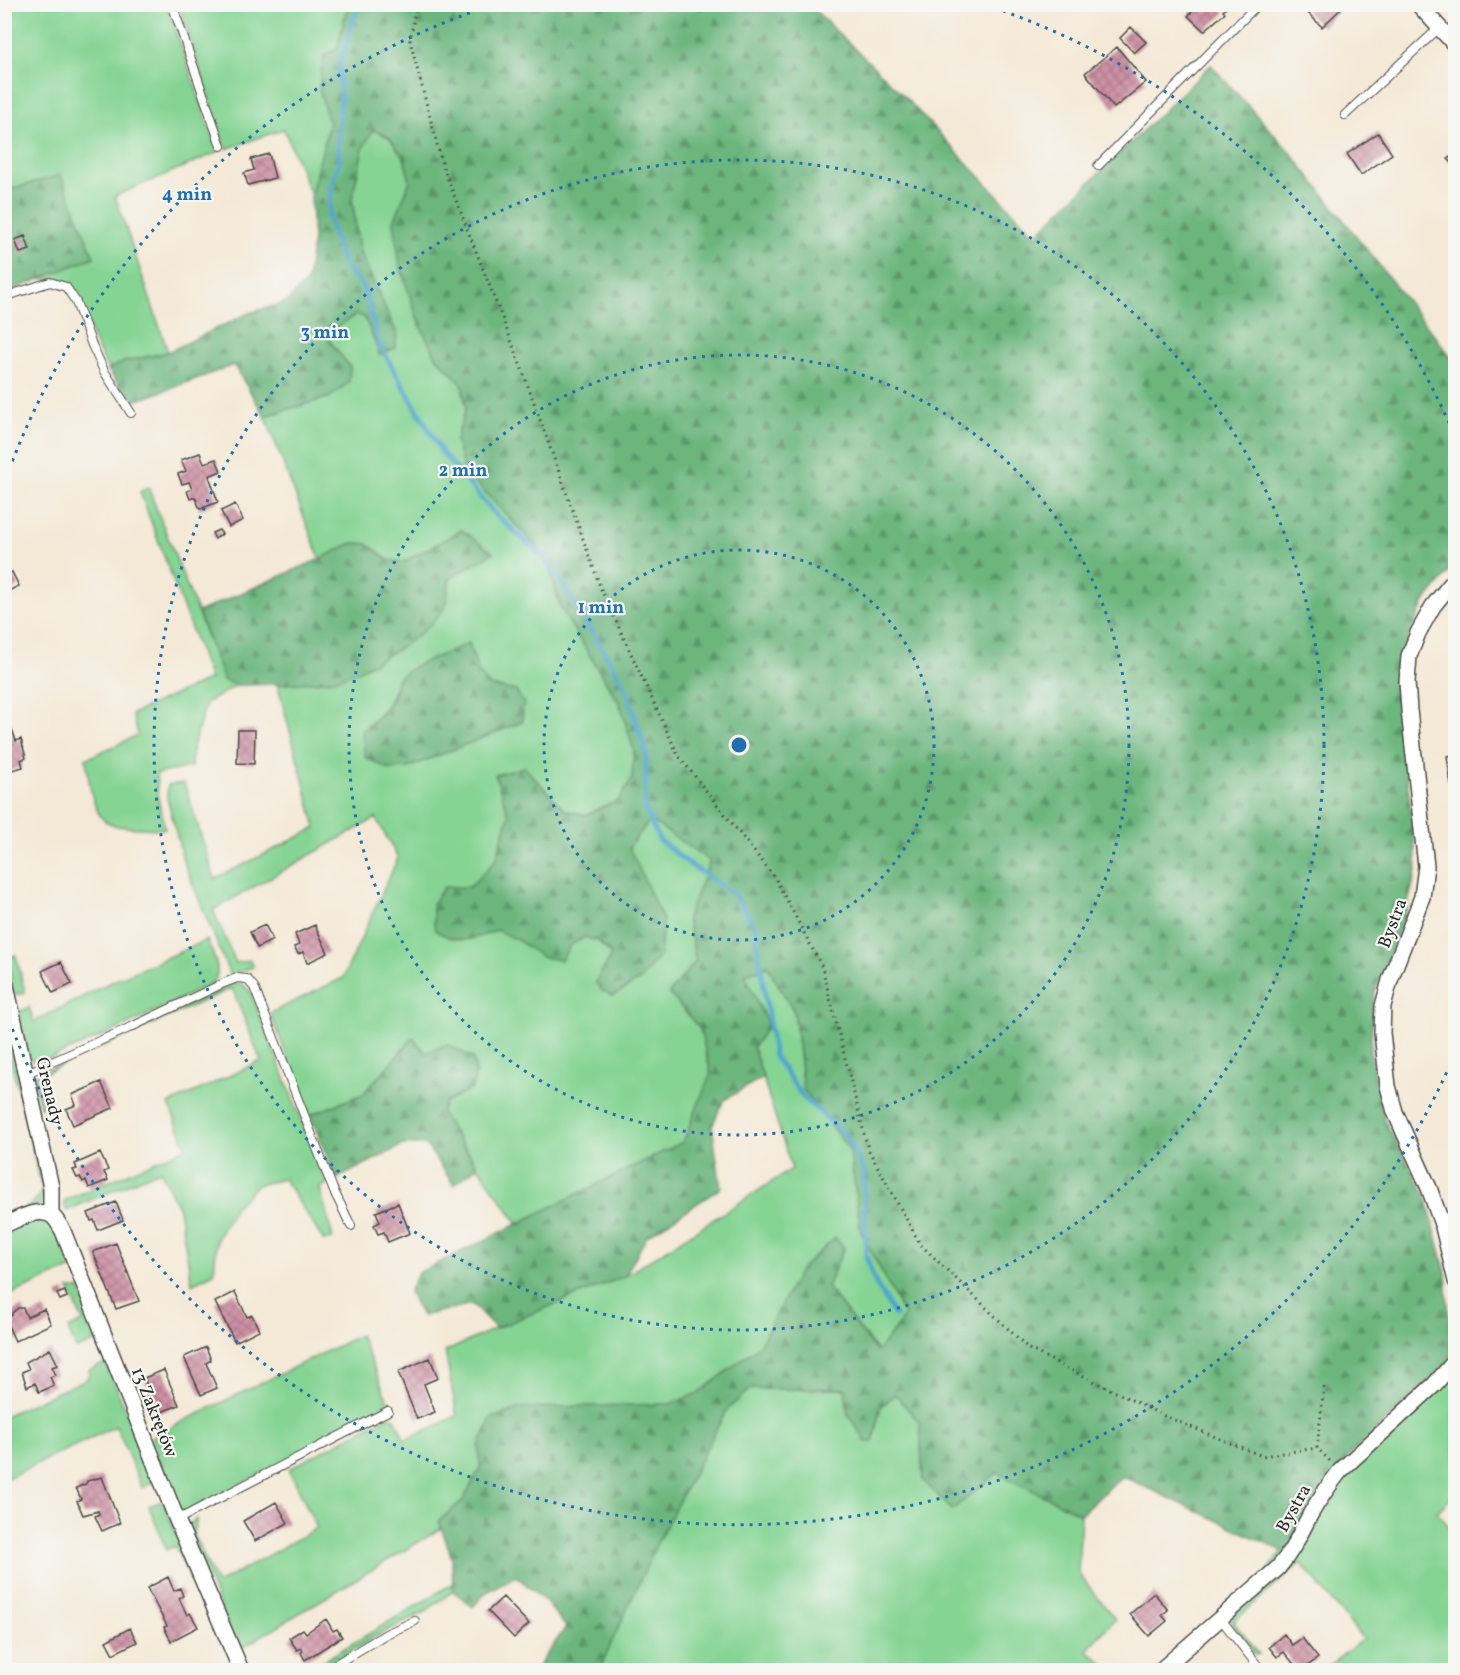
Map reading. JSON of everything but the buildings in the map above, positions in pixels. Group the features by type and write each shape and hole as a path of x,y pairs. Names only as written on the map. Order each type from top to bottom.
{"street":[{"path":"1418,4 1455,46"},
{"name":"Bystra","path":"1455,578 1433,606 1418,633 1409,656 1407,682 1409,710 1426,866 1422,897 1383,1006 1382,1033 1388,1086 1395,1112 1430,1188 1443,1227 1455,1281"},
{"name":"Grenady","path":"4,977 51,1187 51,1215"},
{"path":"4,1225 27,1215 37,1213 51,1215"},
{"name":"13 Zakrętów","path":"51,1215 67,1238 106,1343 177,1520 241,1671"},
{"name":"Bystra","path":"1161,1671 1268,1578 1286,1559 1327,1487 1340,1471 1434,1385 1455,1360"}],"lane":[{"path":"172,4 221,146"},
{"path":"1098,166 1258,4"},
{"path":"1345,115 1439,28"},
{"path":"4,294 10,296 50,282 66,287 72,293 104,371 131,413"},
{"path":"27,1074 224,982 237,978 247,979 254,987 333,1190 351,1226"},
{"path":"177,1520 388,1411"},
{"path":"1220,1618 1261,1671"},
{"path":"326,1671 386,1634 415,1621"}],"path":[{"path":"416,4 410,41 442,167 519,361 601,589 678,755 775,879 822,968 868,1149 920,1244 1029,1349 1162,1415 1262,1456 1317,1448"},
{"path":"1317,1448 1324,1387"},
{"path":"1317,1448 1340,1471"}],"green space":[{"path":"5,5 167,5 218,152 115,196 168,352 127,361 108,369 95,343 77,293 59,279 39,279 94,257 61,176 5,191"},
{"path":"179,5 348,5 337,50 319,88 329,124 311,195 284,129 226,149"},
{"path":"348,5 809,5 901,93 1035,235 1211,65 1291,153 1455,362 1455,564 1424,603 1401,654 1398,695 1417,868 1403,922 1374,993 1370,1052 1384,1120 1426,1196 1446,1273 1451,1357 1446,1365 1351,1453 1287,1549 1281,1550 1122,1476 1081,1514 997,1473 952,1510 923,1480 920,1423 895,1394 880,1408 873,1442 866,1442 848,1414 845,1389 750,1389 726,1411 658,1541 599,1670 541,1670 537,1668 566,1627 545,1601 516,1576 485,1593 473,1607 453,1591 452,1559 439,1521 463,1500 480,1469 479,1446 491,1418 521,1408 670,1404 699,1393 759,1346 801,1269 835,1238 844,1247 827,1287 877,1352 905,1316 861,1232 850,1151 803,1089 794,1011 768,967 745,974 768,1026 753,1047 763,1077 724,1100 712,1126 721,1188 647,1236 625,1276 496,1328 472,1304 422,1316 409,1292 418,1273 683,1142 711,1073 700,1029 669,993 696,961 687,918 710,861 650,820 629,847 663,920 660,955 641,979 613,996 602,991 596,983 611,954 598,941 585,937 571,945 561,960 542,957 519,941 497,930 459,940 435,930 432,904 444,887 470,887 496,860 509,815 495,775 524,767 565,810 586,815 619,800 632,779 634,751 620,704 561,609 546,557 464,470 456,440 466,408 462,384 437,358 419,323 400,266 394,222 410,181 404,158 389,137 373,130 363,148 352,198 359,250 397,334 395,348 380,355 365,318 357,314 332,330 329,340 350,367 349,382 330,397 265,416 234,365 130,403 108,369 127,361 168,352 249,313 287,302 307,281 313,238 311,195 329,124 319,88 324,56 337,49"},
{"path":"373,129 389,137 404,158 410,181 394,222 419,323 437,358 462,384 466,408 456,440 464,470 546,557 561,609 620,704 634,751 632,779 619,800 585,815 565,810 524,767 496,860 470,887 435,930 459,940 472,939 497,930 519,941 571,945 585,937 598,941 611,954 609,964 600,973 613,996 641,979 663,920 628,847 650,820 710,861 687,918 696,961 669,993 700,1029 711,1074 683,1142 518,1224 441,1113 444,1103 472,1089 426,1053 413,1038 363,1094 310,1115 270,1013 343,978 398,858 376,818 213,910 236,963 250,960 253,967 230,975 183,860 167,797 168,785 184,783 215,879 316,828 277,683 331,680 446,604 462,530 404,562 388,560 368,544 352,543 320,559 265,416 330,397 350,367 329,340 332,330 357,313 365,318 380,355 397,334 359,250 352,198 363,148","holes":["469,644 478,672 490,686 516,691 522,722 407,768 388,769 362,730 385,708 398,678"]},
{"path":"61,175 94,257 8,292 4,280 4,191"},
{"path":"148,487 224,680 237,685 206,703 192,750 191,767 156,774 158,798 165,829 126,827 106,822 100,815 92,797 86,759 138,735 132,714 210,679 140,492"},
{"path":"462,530 493,553 450,578 445,606 437,617 394,652 343,677 319,682 237,685 224,681 198,612 352,543 368,544 388,560 404,562"},
{"path":"469,643 478,672 490,686 516,691 524,703 522,722 407,768 388,769 365,757 362,730 378,718 393,698 398,678 415,666"},
{"path":"4,926 9,957 16,955 25,993 14,995 5,947"},
{"path":"207,940 217,968 212,983 127,1025 40,1063 34,1062 29,1057 18,1013 29,1007 34,1022 111,982"},
{"path":"769,967 794,1011 803,1089 850,1151 861,1232 905,1317 878,1352 827,1287 844,1248 801,1269 759,1346 699,1393 670,1404 521,1408 479,1446 480,1468 463,1500 439,1521 442,1528 238,1650 187,1527 189,1524 197,1519 193,1534 217,1584 317,1528 289,1469 388,1416 395,1418 405,1440 457,1416 445,1352 496,1328 625,1276 792,1169 753,1047 768,1026 744,973"},
{"path":"234,983 244,985 251,993 327,1184 320,1188 333,1238 324,1241 284,1179 257,1185 235,1207 217,1239 214,1273 192,1284 179,1209 160,1170 66,1211 64,1201 186,1148 169,1104 261,1061 232,988 36,1077 38,1074"},
{"path":"4,1000 46,1193 40,1205 8,1217 33,1203 42,1188 5,1036"},
{"path":"413,1038 426,1053 447,1044 473,1058 476,1072 472,1089 445,1103 441,1113 477,1167 454,1185 426,1145 403,1145 336,1179 310,1115 363,1094"},
{"path":"36,1077 43,1108 40,1107 34,1080"},
{"path":"43,1220 56,1228 72,1268 5,1297 4,1231 17,1225"},
{"path":"69,1289 80,1289 98,1338 98,1341 76,1349 68,1329 83,1322"},
{"path":"360,1335 390,1406 185,1513 180,1511 151,1439 153,1436"},
{"path":"106,1363 155,1481 142,1488 116,1426 5,1479 4,1416 87,1379 90,1375 89,1370"},
{"path":"1455,1371 1455,1494 1437,1512 1455,1534 1455,1670 1323,1670 1363,1639 1301,1563 1235,1620 1235,1624 1259,1654 1255,1655 1235,1629 1231,1618 1330,1489"},
{"path":"750,1389 845,1389 848,1414 873,1441 880,1408 895,1393 920,1423 923,1480 952,1509 997,1472 1081,1514 1078,1573 1115,1619 1087,1650 1111,1670 599,1670 658,1541 726,1411"},
{"path":"160,1502 164,1504 200,1591 197,1595 175,1546 166,1550 149,1506"},
{"path":"454,1583 453,1591 423,1613 382,1633 319,1670 308,1670"}],"waterway":[{"path":"361,4 353,20 339,68 341,99 338,136 339,162 331,186 329,221 339,253 365,293 379,344 443,454 495,514 546,560 625,686 646,752 645,809 659,840 692,866 734,894 755,926 774,1056 803,1097 846,1136 864,1171 866,1256 874,1280 895,1316"}]}
